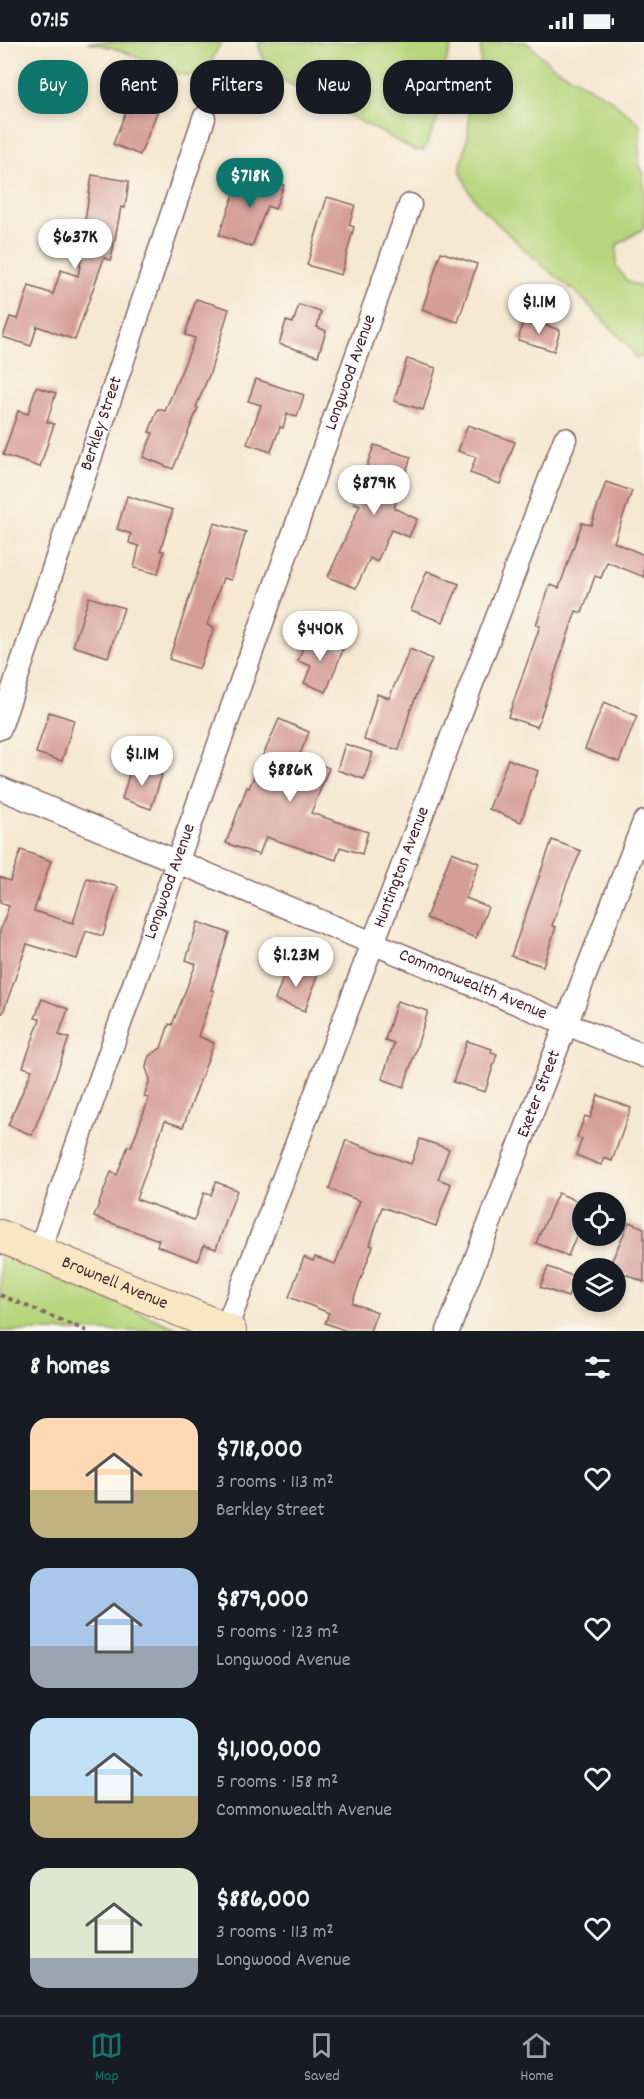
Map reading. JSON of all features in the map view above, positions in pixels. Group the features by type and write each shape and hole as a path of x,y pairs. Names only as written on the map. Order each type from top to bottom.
{"main road":[{"name":"Brownell Avenue","path":"0,1236 228,1330"}],"street":[{"name":"Berkley Street","path":"0,728 204,118"},
{"name":"Longwood Avenue","path":"39,1252 410,204"},
{"name":"Huntington Avenue","path":"228,1330 565,439"},
{"name":"Commonwealth Avenue","path":"0,788 644,1056"},
{"name":"Exeter Street","path":"448,1331 644,822"}],"path":[{"path":"0,1295 87,1331"}],"green space":[{"path":"87,42 221,42 212,60 190,60 190,76 178,73 178,60 144,60 111,47"},
{"path":"259,42 453,42 447,60 383,60 383,114 438,114 424,150 416,151 346,114 371,114 371,60 296,60 296,87 284,80 284,60 264,60"},
{"path":"481,42 526,42 552,66 609,98 640,124 639,164 644,174 644,228 617,245 616,266 627,281 644,289 644,355 636,359 630,348 581,297 536,260 481,208 469,191 460,170 468,136 469,114 513,114 513,60 480,60"},
{"path":"0,1254 183,1331 0,1331"}],"building":[{"path":"125,114 156,114 140,155 113,144"},
{"path":"251,173 284,185 275,209 267,206 252,247 219,235 235,191 243,194"},
{"path":"92,175 129,181 125,208 121,207 111,260 104,258 75,340 37,326 31,346 3,337 10,317 18,319 29,286 53,294 61,270 78,276 87,228 84,227"},
{"path":"327,197 355,205 349,225 354,227 341,275 307,265"},
{"path":"441,252 477,264 458,322 422,310"},
{"path":"196,299 229,309 210,373 196,407 198,408 173,469 143,457 153,433 149,432 158,409 165,411 195,338 185,335"},
{"path":"299,305 321,312 317,327 326,331 318,356 279,344 286,321 293,323"},
{"path":"524,319 560,330 554,351 518,340"},
{"path":"407,359 436,368 423,410 394,401"},
{"path":"256,379 304,395 297,417 287,414 271,452 247,444 261,405 248,401"},
{"path":"36,387 56,393 47,422 54,424 40,467 3,455 18,411 28,414"},
{"path":"468,425 515,442 500,484 470,473 476,457 458,451"},
{"path":"374,445 411,457 394,508 417,519 409,537 391,530 377,562 370,558 356,588 328,577 360,505 354,503"},
{"path":"606,482 632,491 614,542 644,555 644,577 607,562 601,578 595,576 582,613 576,611 537,727 508,717 540,626 536,625 550,585 559,588 582,523 591,525"},
{"path":"127,496 173,510 160,551 164,551 158,574 134,568 139,546 129,543 131,534 117,529"},
{"path":"214,523 246,532 231,580 223,578 207,625 214,628 199,669 169,659"},
{"path":"427,571 459,584 443,622 411,610"},
{"path":"89,597 124,608 108,657 73,646"},
{"path":"307,636 343,650 326,692 304,683 311,666 298,661"},
{"path":"410,649 432,659 410,711 399,750 364,740 377,694 389,698"},
{"path":"604,702 637,716 619,762 585,749"},
{"path":"49,712 74,720 62,761 36,753"},
{"path":"279,719 309,732 299,757 329,768 311,813 368,832 362,854 340,847 336,860 266,837 259,855 226,843 247,787 249,788"},
{"path":"345,744 373,753 364,779 337,770"},
{"path":"508,759 538,771 521,822 489,809"},
{"path":"132,765 162,775 151,809 122,799"},
{"path":"552,840 581,851 552,926 556,927 543,966 511,956"},
{"path":"21,850 51,861 34,911 73,923 87,878 118,887 103,936 86,931 77,959 27,944 3,1013 0,1013 0,931 9,906 0,903 0,877 10,881"},
{"path":"452,852 479,863 466,898 488,907 476,938 426,918"},
{"path":"198,922 229,933 211,990 214,991 198,1036 214,1043 183,1127 165,1121 136,1199 194,1220 204,1193 211,1195 216,1182 237,1190 216,1249 204,1245 198,1261 157,1246 159,1240 94,1217 111,1172 117,1175 128,1146 131,1147 149,1098 144,1097 150,1079 146,1068 147,1062 149,1056 161,1048 169,1024 172,1025 196,964 186,960"},
{"path":"287,966 317,976 305,1011 275,1000"},
{"path":"42,999 68,1009 59,1035 69,1038 32,1135 8,1125 32,1070 23,1067 40,1019 35,1018"},
{"path":"397,1001 428,1011 404,1087 382,1079 394,1043 385,1040"},
{"path":"467,1041 492,1049 491,1052 497,1054 485,1092 453,1082"},
{"path":"598,1095 631,1108 612,1161 604,1158 601,1165 576,1155 582,1139 577,1137 585,1116 590,1118"},
{"path":"420,1139 449,1149 438,1179 451,1184 436,1226 382,1207 370,1245 373,1246 352,1303 377,1312 370,1331 347,1331 325,1323 329,1313 289,1297 304,1257 313,1261 315,1257 335,1264 360,1201 329,1189 346,1140 411,1164"},
{"path":"558,1193 572,1199 572,1246 568,1256 536,1243"},
{"path":"629,1222 644,1228 644,1282 626,1274 626,1258 613,1258 618,1246 626,1246 626,1229"},
{"path":"548,1267 572,1276 572,1287 568,1297 540,1287"}]}
